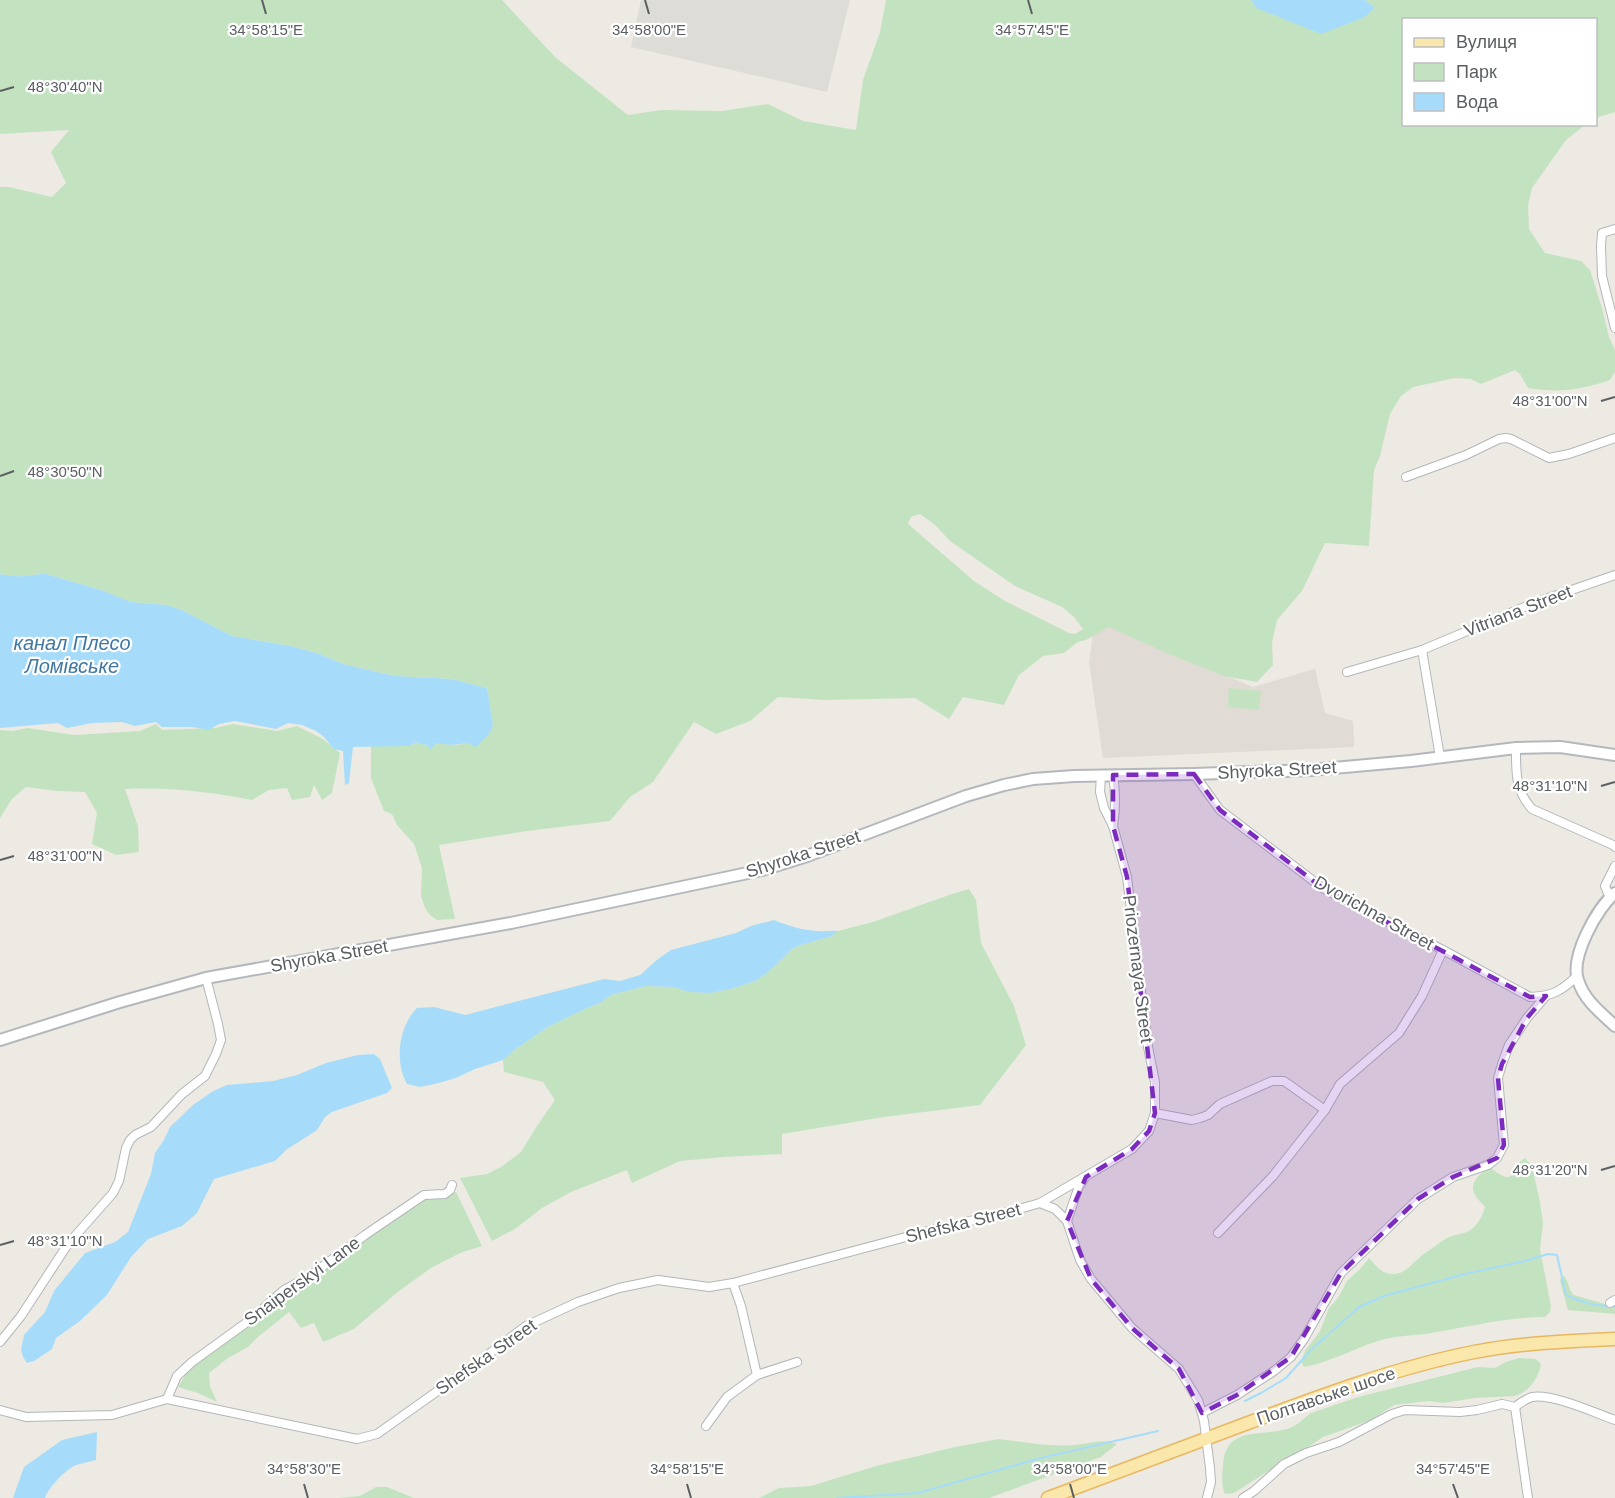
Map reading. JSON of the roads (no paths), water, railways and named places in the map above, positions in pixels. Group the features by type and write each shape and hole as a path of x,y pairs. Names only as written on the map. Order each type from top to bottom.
{"main road":[{"name":"Shyroka Street","path":"0,1040 120,1002 206,978 512,923 743,874 807,856 966,796 1033,779 1311,770 1516,748 1560,747 1615,755"},
{"path":"1612,895 1589,927 1579,951 1576,977 1591,1004 1615,1026"},
{"name":"Полтавське шосе","path":"1048,1498 1327,1393 1397,1371 1474,1352 1528,1344 1615,1339"}],"street":[{"path":"1615,229 1602,233 1601,246 1602,276 1615,328"},
{"path":"1406,477 1466,455 1499,439 1512,439 1549,458 1569,454 1615,438"},
{"name":"Vitriana Street","path":"1347,672 1422,650 1534,603 1615,575"},
{"path":"1422,650 1440,757"},
{"path":"1516,748 1518,786 1523,799 1532,809 1613,845 1615,848"},
{"name":"Dvorichna Street","path":"1194,774 1220,810 1324,889 1530,997 1546,996"},
{"path":"1101,775 1100,792 1104,808 1113,826"},
{"path":"1113,775 1116,811 1113,826"},
{"name":"Priozernaya Street","path":"1113,826 1127,877 1148,1047 1155,1082 1155,1113"},
{"path":"1612,895 1605,886 1615,866"},
{"path":"1218,1233 1274,1176 1325,1110 1340,1084 1399,1033 1422,996 1443,950"},
{"path":"1202,1413 1237,1395 1291,1357 1304,1339 1341,1273 1418,1199 1453,1177 1488,1165 1497,1158 1504,1145 1498,1078 1509,1045 1527,1018 1546,996 1562,990 1576,977"},
{"path":"0,1342 21,1316 68,1244 113,1193 119,1181 130,1140 151,1127 182,1094 205,1076 220,1040 206,978"},
{"path":"1155,1113 1192,1120 1200,1118 1208,1115 1220,1104 1278,1080 1284,1081 1325,1110"},
{"name":"Shefska Street","path":"0,1410 26,1417 112,1415 167,1399 357,1439 368,1437 386,1428 526,1326 578,1302 619,1288 658,1280 709,1287 733,1283 1040,1203 1132,1149 1149,1131 1155,1113"},
{"path":"1067,1221 1078,1186 1086,1177"},
{"name":"Snaiperskyi Lane","path":"167,1399 177,1376 192,1362 250,1320 284,1290 307,1278 424,1195 445,1194 452,1185"},
{"path":"1040,1203 1055,1209 1067,1221 1080,1260 1090,1279 1132,1328 1179,1369 1198,1400 1207,1439 1211,1482 1207,1498"},
{"path":"733,1283 741,1306 757,1375"},
{"path":"706,1426 727,1396 757,1375 797,1362"},
{"path":"1243,1498 1284,1464 1306,1453 1339,1442 1392,1414 1405,1410 1460,1412 1502,1404 1515,1407 1529,1398 1551,1398 1615,1420"},
{"path":"1515,1407 1528,1498"}],"water":[{"path":"1251,0 1365,0 1375,8 1363,18 1321,34 1256,8"},
{"name":"канал Плесо Ломівське","path":"43,573 101,590 131,602 166,605 182,610 232,636 291,646 320,654 343,664 395,676 452,679 487,688 493,724 490,733 476,747 467,743 452,745 436,743 430,750 428,745 417,742 409,746 353,747 349,783 345,785 343,751 334,749 323,736 302,725 288,723 276,729 235,721 219,724 209,730 192,727 162,727 156,722 135,726 122,722 92,723 67,728 58,723 0,728 0,574 22,576"},
{"path":"774,920 806,930 838,931 832,936 792,949 758,980 731,989 710,993 688,992 674,987 646,986 611,995 600,1003 548,1027 503,1060 456,1078 420,1087 407,1084 403,1075 400,1055 402,1034 417,1008 434,1007 465,1015 604,979 620,981 640,975 671,950 736,933"},
{"path":"374,1054 380,1059 392,1088 387,1093 332,1112 325,1117 317,1130 286,1150 275,1161 214,1179 197,1213 182,1226 148,1239 131,1257 107,1295 80,1321 56,1338 52,1349 27,1363 21,1350 24,1335 45,1312 54,1291 85,1253 115,1242 128,1232 151,1174 155,1153 170,1127 193,1105 213,1091 227,1085 273,1081 297,1075 326,1063 358,1055"},
{"path":"97,1432 96,1460 67,1470 53,1484 45,1498 13,1498 24,1467 62,1440"}],"waterway":[{"path":"1245,1401 1286,1378 1311,1350 1359,1307 1384,1296 1465,1274 1548,1254 1557,1255 1566,1295 1590,1304 1615,1306"},
{"path":"837,1498 918,1493 1041,1458 1158,1431"}]}
